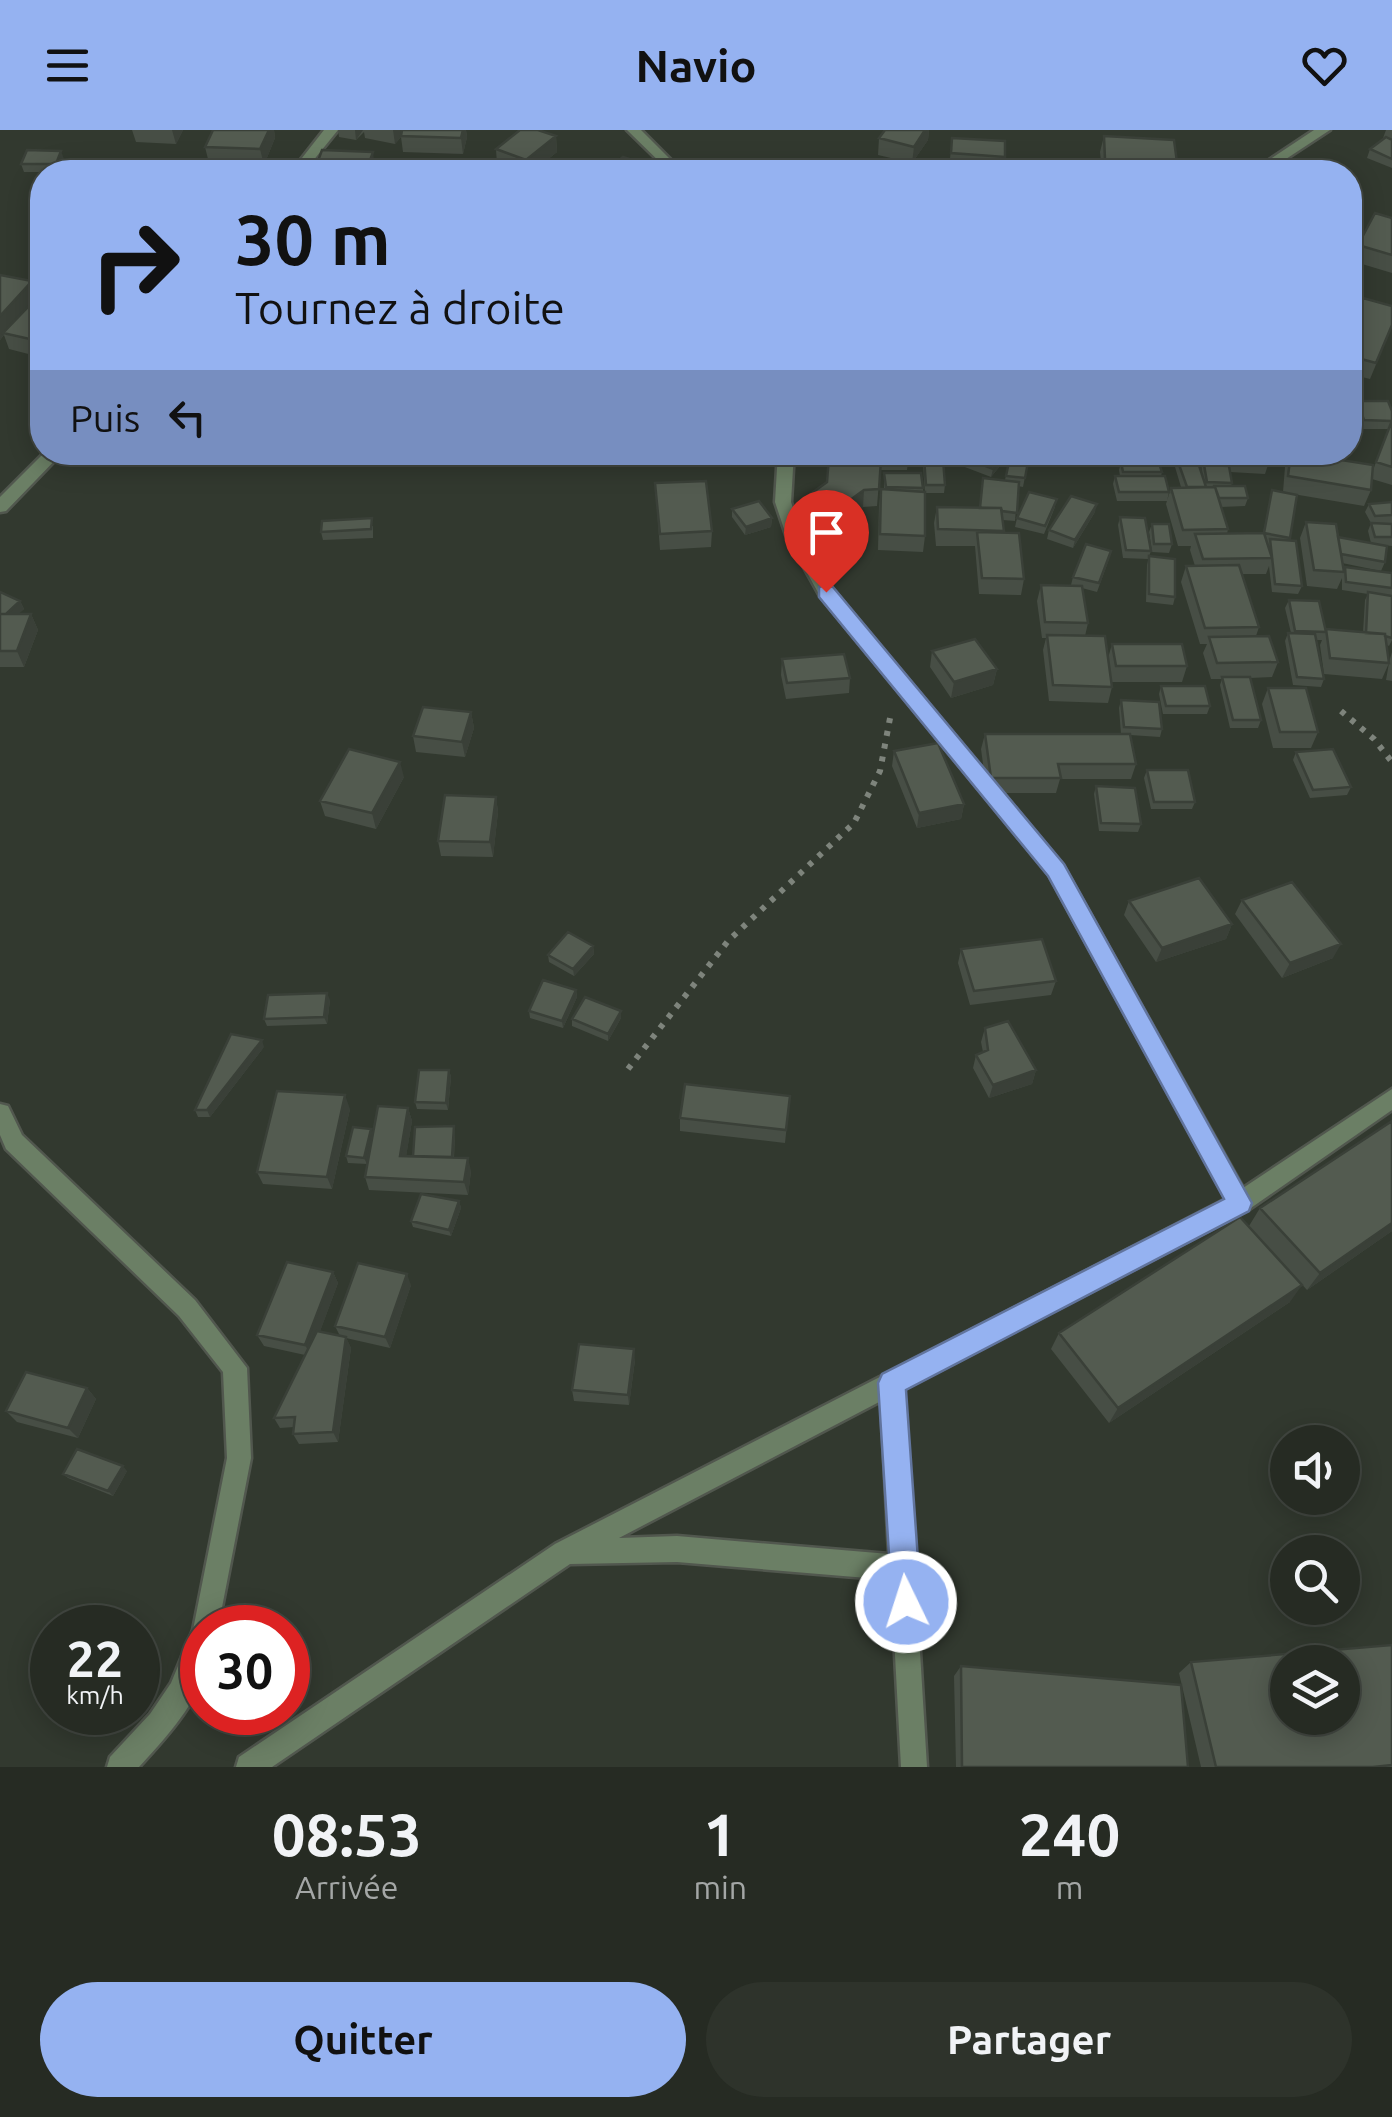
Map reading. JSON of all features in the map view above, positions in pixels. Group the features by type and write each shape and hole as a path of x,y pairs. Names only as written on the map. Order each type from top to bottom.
{"street":[{"path":"307,160 331,130"},
{"path":"634,130 665,160"},
{"path":"1277,160 1323,130"},
{"path":"0,506 41,465"},
{"path":"785,465 782,502 794,534 826,592 1056,870 1240,1203"},
{"path":"253,1766 564,1553 1240,1203 1392,1098"},
{"path":"0,1113 14,1142 187,1308 235,1368 239,1458 210,1605"},
{"path":"892,1383 914,1767"},
{"path":"564,1553 677,1548 904,1568"},
{"path":"120,1767 164,1722 180,1693"}],"path":[{"path":"628,1069 728,941 854,823 869,802 888,741 892,672"},
{"path":"1342,712 1374,739 1392,762"}],"building":[{"path":"213,130 269,130 260,149 205,147"},
{"path":"402,130 463,130 461,138 401,136"},
{"path":"520,130 556,136 526,160 496,149"},
{"path":"885,130 925,130 914,147 879,138"},
{"path":"1104,136 1174,140 1177,160 1129,160 1105,159"},
{"path":"1386,137 1392,140 1392,159 1370,149"},
{"path":"952,138 1005,141 1005,157 951,153"},
{"path":"27,150 61,151 58,160 21,164"},
{"path":"322,150 373,152 370,160 318,160"},
{"path":"1375,213 1392,218 1392,255 1362,246 1362,237"},
{"path":"0,275 30,281 30,283 0,316"},
{"path":"1362,300 1392,306 1392,325 1376,363 1362,359"},
{"path":"29,306 30,306 30,339 3,333"},
{"path":"1362,401 1388,401 1392,421 1364,420"},
{"path":"1392,424 1392,467 1376,462"},
{"path":"828,465 881,465 879,489 864,490 835,511 809,495 827,482"},
{"path":"925,465 943,465 945,485 926,485"},
{"path":"1008,465 1028,465 1025,478 1006,476"},
{"path":"1122,465 1160,465 1162,472 1123,472"},
{"path":"1179,465 1199,465 1206,487 1187,487"},
{"path":"1204,465 1229,466 1232,483 1207,482"},
{"path":"1289,465 1373,465 1371,490 1288,476"},
{"path":"884,473 921,473 923,488 886,487"},
{"path":"1115,476 1165,476 1169,492 1119,492"},
{"path":"983,478 1019,482 1017,513 980,508"},
{"path":"706,481 712,531 660,534 655,483"},
{"path":"1213,486 1245,486 1248,498 1219,498"},
{"path":"1215,487 1228,529 1183,530 1171,488"},
{"path":"881,489 925,492 925,536 880,534"},
{"path":"1272,490 1297,495 1290,538 1264,533"},
{"path":"1029,492 1057,499 1045,526 1017,518"},
{"path":"1071,496 1097,504 1075,540 1049,530"},
{"path":"759,501 772,518 746,527 732,509"},
{"path":"1392,502 1392,515 1375,516 1369,504"},
{"path":"937,507 1001,508 1004,531 938,529"},
{"path":"1120,517 1145,518 1151,551 1126,550"},
{"path":"372,518 371,529 321,532 322,521"},
{"path":"1306,522 1336,524 1344,572 1314,570"},
{"path":"1371,523 1392,524 1392,537 1375,537"},
{"path":"1152,524 1169,524 1172,544 1154,544"},
{"path":"977,532 1019,533 1024,579 982,578"},
{"path":"1264,533 1272,558 1203,559 1195,534"},
{"path":"1338,537 1387,546 1385,562 1341,554"},
{"path":"1270,539 1296,541 1302,586 1275,584"},
{"path":"1086,544 1111,551 1099,583 1073,577"},
{"path":"1149,556 1175,559 1175,597 1149,594"},
{"path":"1239,565 1259,627 1205,628 1186,566"},
{"path":"1345,567 1392,573 1392,588 1346,582"},
{"path":"1041,585 1082,586 1088,623 1045,622"},
{"path":"0,592 20,601 6,614 0,614"},
{"path":"1368,592 1392,596 1392,638 1366,633"},
{"path":"1289,600 1319,601 1326,632 1295,631"},
{"path":"0,614 31,614 17,651 0,651"},
{"path":"1326,629 1385,634 1389,663 1330,658"},
{"path":"1288,633 1315,634 1324,679 1297,677"},
{"path":"1047,635 1105,636 1112,687 1053,685"},
{"path":"1269,636 1278,662 1217,663 1209,637"},
{"path":"975,639 997,669 954,682 932,651"},
{"path":"1112,644 1182,644 1187,666 1116,666"},
{"path":"844,654 850,678 787,683 782,659"},
{"path":"1222,677 1250,677 1261,720 1233,720"},
{"path":"1161,686 1205,686 1210,706 1166,706"},
{"path":"1268,688 1306,688 1318,732 1280,732"},
{"path":"1121,700 1159,702 1162,729 1124,727"},
{"path":"423,707 471,712 462,742 413,736"},
{"path":"985,734 1130,734 1136,764 1058,764 1061,778 991,778"},
{"path":"938,743 964,804 919,813 894,751"},
{"path":"349,749 400,762 372,813 320,801"},
{"path":"1333,749 1351,787 1313,790 1296,752"},
{"path":"1147,770 1188,770 1195,802 1154,802"},
{"path":"1096,786 1135,788 1141,824 1101,823"},
{"path":"445,795 496,797 490,842 438,841"},
{"path":"1199,878 1232,924 1162,948 1129,901"},
{"path":"1292,882 1341,944 1290,963 1242,900"},
{"path":"568,932 593,946 573,969 548,955"},
{"path":"1042,939 1056,981 974,991 961,949"},
{"path":"543,980 576,990 562,1021 529,1011"},
{"path":"327,993 324,1017 264,1019 268,995"},
{"path":"585,997 621,1011 608,1034 572,1019"},
{"path":"1008,1021 1036,1070 993,1085 976,1055 988,1050 985,1028"},
{"path":"231,1034 262,1040 207,1110 195,1110"},
{"path":"419,1070 449,1070 446,1103 415,1102"},
{"path":"685,1084 790,1096 786,1130 680,1118"},
{"path":"277,1091 345,1095 327,1177 257,1172"},
{"path":"378,1106 408,1108 400,1156 468,1158 464,1182 365,1177"},
{"path":"1392,1121 1392,1223 1320,1273 1260,1208"},
{"path":"454,1126 452,1157 413,1156 415,1127"},
{"path":"353,1127 371,1129 364,1158 346,1156"},
{"path":"421,1194 459,1201 449,1230 411,1221"},
{"path":"1240,1217 1302,1285 1118,1408 1059,1333"},
{"path":"287,1262 333,1272 305,1345 257,1335"},
{"path":"358,1263 407,1274 385,1337 335,1326"},
{"path":"317,1331 346,1337 333,1432 293,1434 295,1417 274,1418"},
{"path":"579,1344 634,1349 628,1395 572,1390"},
{"path":"26,1372 87,1388 68,1428 6,1411"},
{"path":"77,1449 123,1466 108,1491 63,1474"},
{"path":"1392,1645 1392,1765 1216,1767 1191,1662 1270,1655 1270,1735 1360,1735 1360,1648"},
{"path":"961,1666 1181,1685 1188,1767 962,1767"}],"route":[{"path":"826,592 1056,870 1240,1203 892,1383 906,1602"}]}
